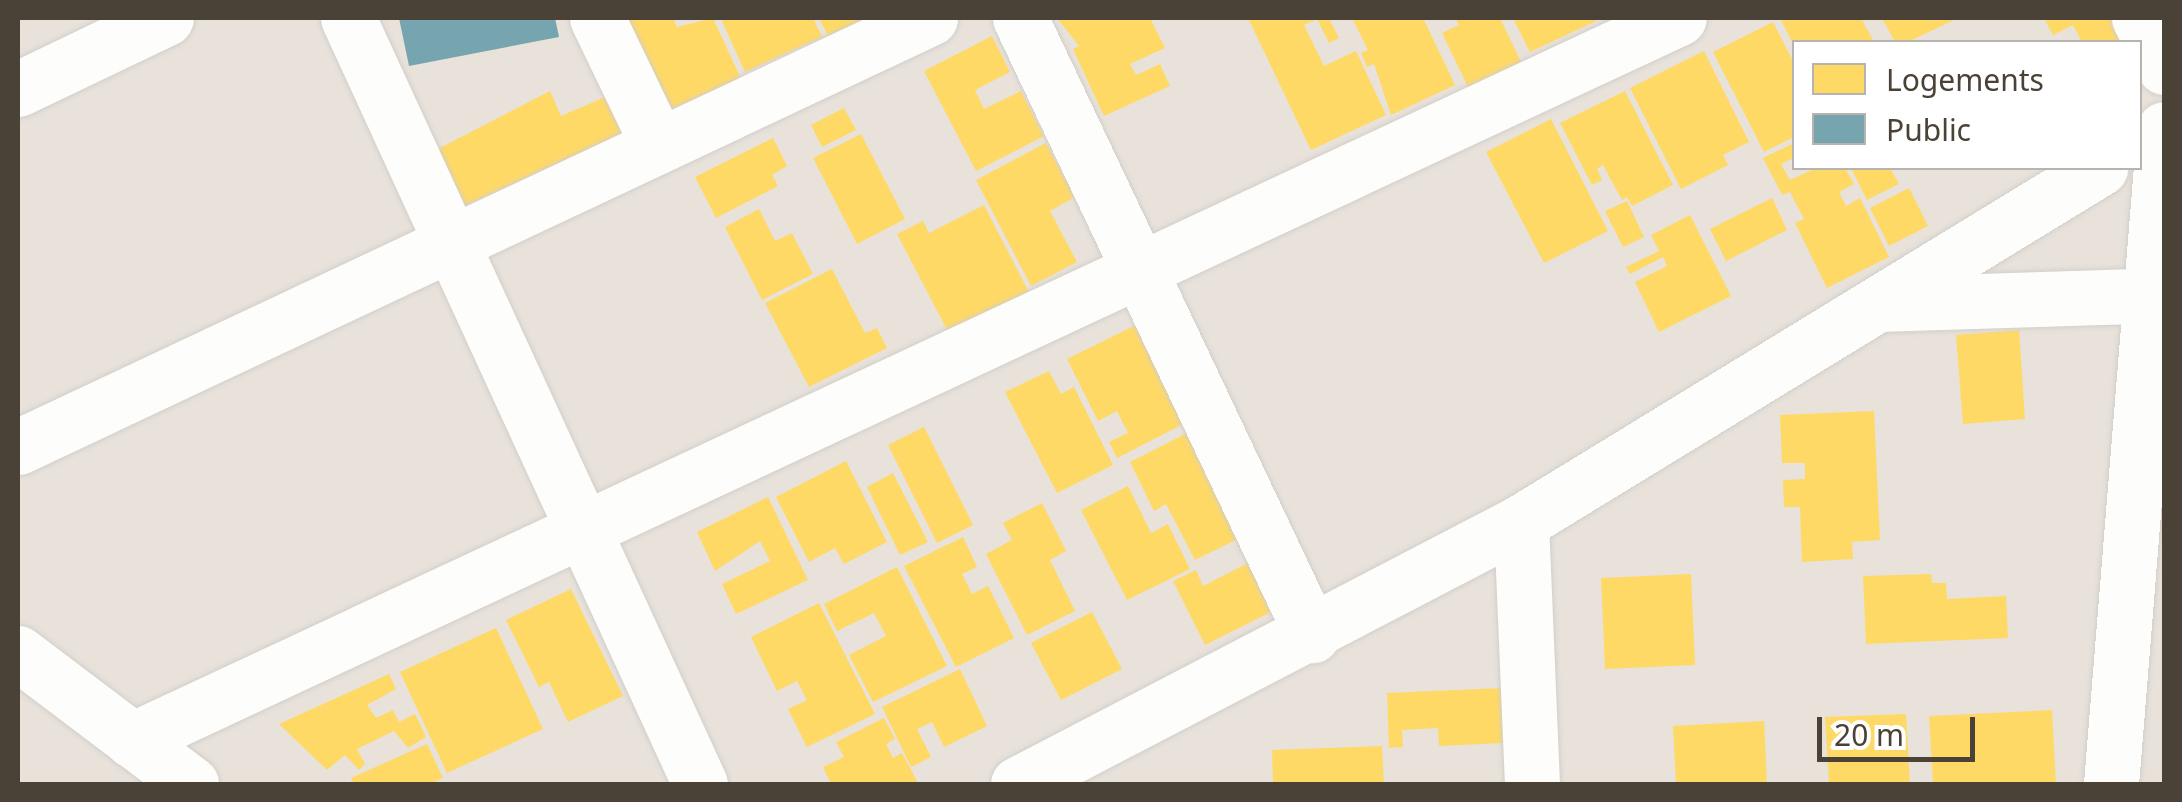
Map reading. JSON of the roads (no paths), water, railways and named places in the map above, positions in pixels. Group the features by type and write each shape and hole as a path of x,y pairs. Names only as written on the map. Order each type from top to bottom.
{"street":[{"path":"18,89 166,18"},
{"path":"348,18 700,784"},
{"path":"597,18 658,144"},
{"path":"18,447 930,18"},
{"path":"1020,18 1312,635"},
{"path":"132,740 1680,18"},
{"path":"2139,18 2164,67"},
{"path":"2142,143 2164,128"},
{"path":"2112,784 2155,295 2164,128"},
{"path":"1018,784 1312,635 1521,522 2097,170"},
{"path":"1878,304 2155,295"},
{"path":"1521,522 1532,784"},
{"path":"18,653 191,784"}]}
